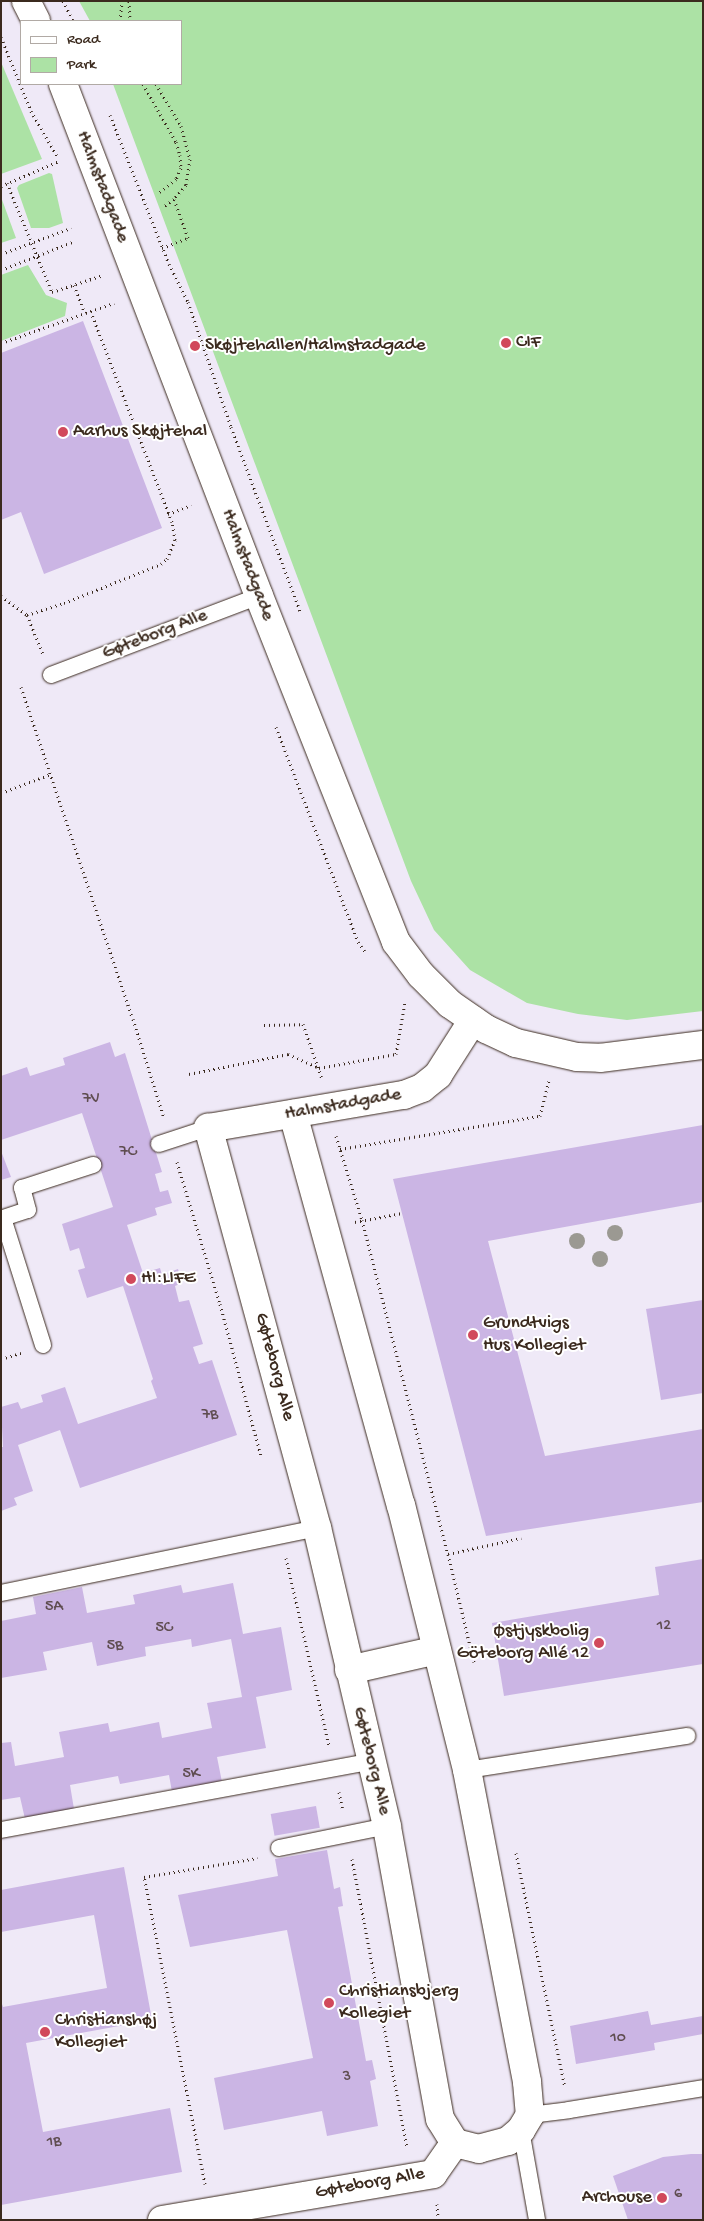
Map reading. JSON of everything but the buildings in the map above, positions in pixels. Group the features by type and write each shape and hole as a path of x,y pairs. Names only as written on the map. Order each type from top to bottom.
{"street":[{"path":"26,1 36,20"},
{"name":"Halmstadgade","path":"63,85 259,596 396,942 432,987 450,1004 500,1037 555,1053 600,1058 703,1045"},
{"name":"Halmstadgade","path":"208,1128 404,1095 422,1088 438,1074 473,1020"},
{"path":"293,1114 415,1560 467,1770 527,2082 525,2122 508,2141 479,2149 455,2142"},
{"name":"Gøteborg Alle","path":"162,2220 433,2174 455,2142 440,2119 387,1826 317,1528 208,1128"},
{"path":"349,1670 437,1650"}],"lane":[{"name":"Gøteborg Alle","path":"51,675 259,596"},
{"path":"165,1142 208,1128"},
{"path":"43,1346 3,1218 28,1210 22,1188 93,1165"},
{"path":"1,1593 317,1528"},
{"path":"467,1770 687,1736"},
{"path":"1,1830 372,1761"},
{"path":"280,1848 387,1826"},
{"path":"537,2220 525,2122 703,2088"}],"path":[{"path":"63,1 72,20"},
{"path":"120,20 122,1"},
{"path":"129,1 130,20"},
{"path":"144,85 176,142 180,155 180,168 176,179 158,193"},
{"path":"157,85 181,126 190,159 186,185 174,199 163,207"},
{"path":"108,111 162,248 188,302 231,426 303,619"},
{"path":"1,186 60,161"},
{"path":"7,183 52,292 104,275"},
{"path":"162,248 188,238 174,199"},
{"path":"1,254 71,228"},
{"path":"1,270 75,241"},
{"path":"74,284 85,314"},
{"path":"1,343 114,302"},
{"path":"27,615 64,603 161,564 166,559 175,540 168,514 90,312"},
{"path":"168,514 191,505"},
{"path":"1,596 27,615 51,675"},
{"path":"21,687 133,1018 165,1142 220,1304 261,1456"},
{"path":"1,792 51,774"},
{"path":"190,1074 288,1054 319,1068 396,1054 405,1002"},
{"path":"340,1149 540,1116 555,1053"},
{"path":"325,1230 402,1213"},
{"path":"415,1560 521,1538"},
{"path":"210,2211 144,1877 266,1856 280,1848"}],"green space":[{"name":"CIF","path":"79,1 703,1 703,1011 627,1020 578,1014 527,1003 470,970 434,930 411,881 113,85 182,85 182,20 89,20"},
{"path":"1,62 42,159 1,174"},
{"path":"49,173 52,174 63,223 49,228 31,228 17,188 19,185"},
{"path":"1,197 16,238 1,243"},
{"path":"28,265 46,295 67,303 65,316 1,341 1,275"}],"place":[{"name":"CIF","path":"506,343"},
{"name":"Skøjtehallen/Halmstadgade","path":"195,346"},
{"name":"Aarhus Skøjtehal","path":"63,432"},
{"name":"HI:LIFE","path":"131,1279"},
{"name":"Grundtvigs Hus Kollegiet","path":"473,1335"},
{"name":"Østjyskbolig Göteborg Allé 12","path":"599,1643"},
{"name":"Christiansbjerg Kollegiet","path":"329,2003"},
{"name":"Christianshøj Kollegiet","path":"45,2032"},
{"name":"Archouse","path":"662,2198"}]}
